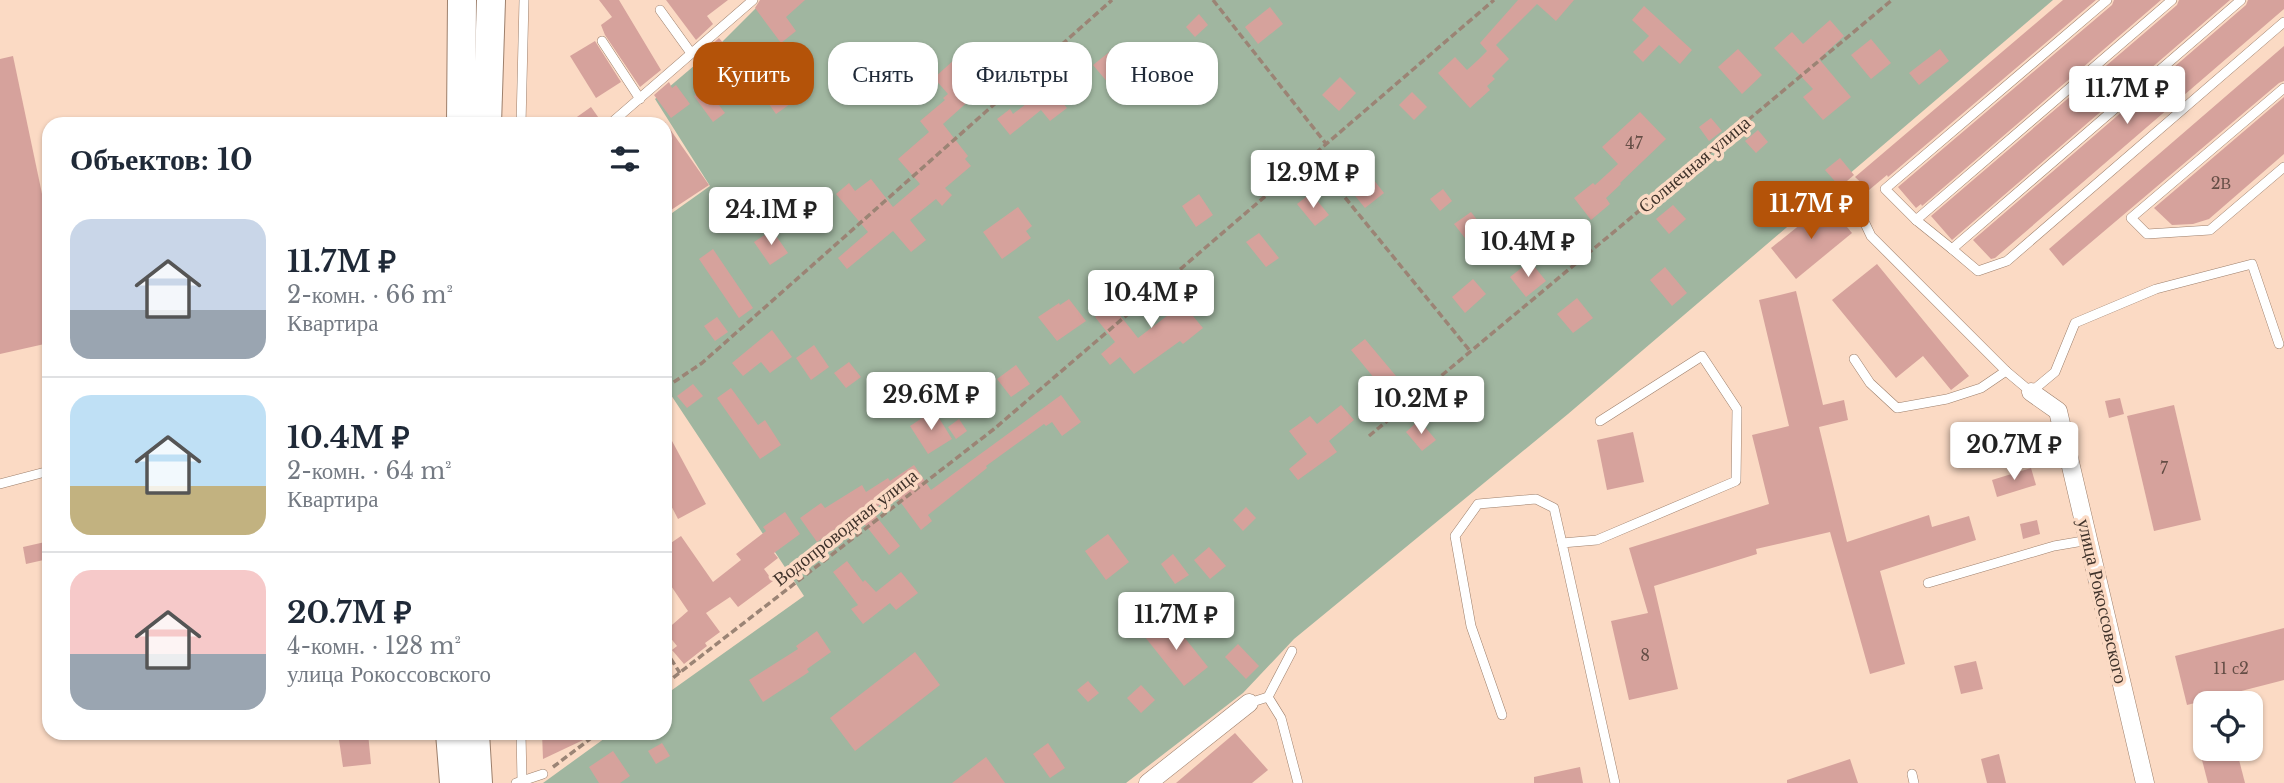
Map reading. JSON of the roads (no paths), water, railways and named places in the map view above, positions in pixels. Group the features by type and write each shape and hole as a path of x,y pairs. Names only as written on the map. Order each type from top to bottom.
{"main road":[{"path":"461,117 462,0"},
{"path":"487,117 491,0"},
{"path":"451,740 454,783"},
{"path":"475,740 478,783"}],"street":[{"name":"улица Рокоссовского","path":"2031,392 2058,411 2145,783"},
{"path":"1148,783 1249,704"}],"lane":[{"path":"521,117 524,0"},
{"path":"618,117 753,0"},
{"path":"2106,0 1885,189 1916,220 1978,271 2007,261 2284,22"},
{"path":"1916,220 2172,0"},
{"path":"1952,249 2241,0"},
{"path":"660,10 691,53"},
{"path":"602,41 640,99"},
{"path":"2284,88 2131,218 2147,234 2210,230 2284,167"},
{"path":"1850,192 1871,236 2006,371 2031,392 2056,372 2075,323 2156,289 2252,264 2279,344"},
{"path":"1562,543 1597,540 1735,481 1737,408 1702,356 1601,421"},
{"path":"1854,359 1870,383 1897,408 1947,399 1981,388 2006,371"},
{"path":"0,484 42,473"},
{"path":"1502,715 1471,626 1455,536 1478,504 1536,499 1554,508 1615,783"},
{"path":"1928,583 2053,546 2090,540"},
{"path":"1249,704 1268,697 1292,651"},
{"path":"1268,697 1281,718 1298,783"},
{"path":"521,740 519,782 543,775"}]}
